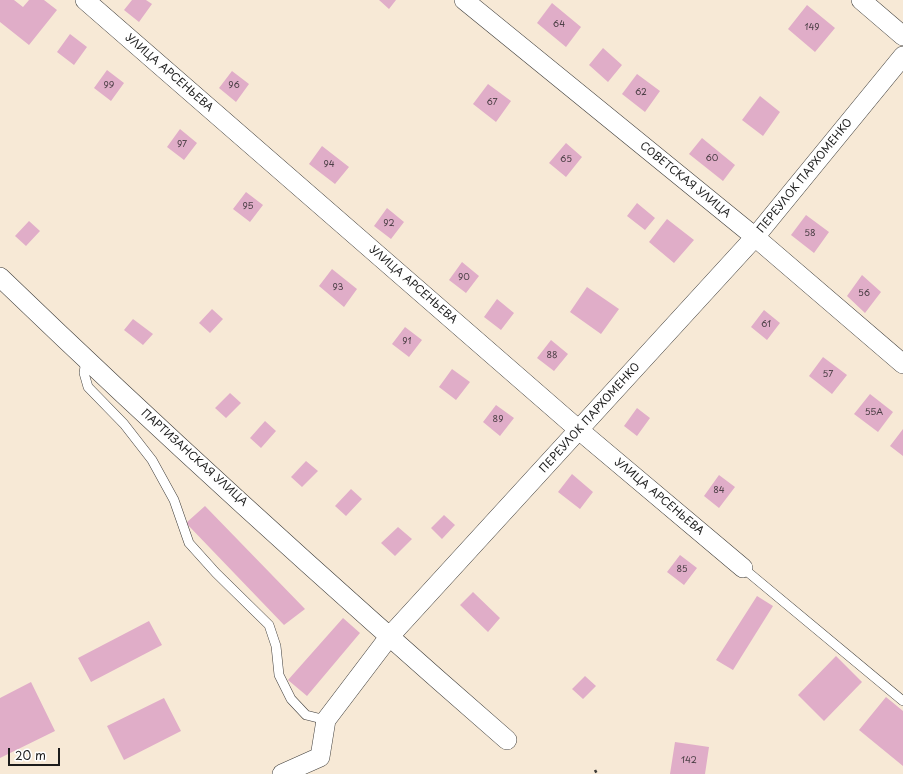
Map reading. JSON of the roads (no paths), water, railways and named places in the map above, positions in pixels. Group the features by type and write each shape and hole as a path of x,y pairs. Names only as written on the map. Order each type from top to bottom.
{"street":[{"name":"УЛИЦА АРСЕНЬЕВА","path":"85,0 579,430 743,568"},
{"name":"СОВЕТСКАЯ УЛИЦА","path":"464,0 755,236 903,364"},
{"path":"861,0 903,36"},
{"name":"ПЕРЕУЛОК ПАРХОМЕНКО","path":"282,774 320,765 326,720 389,637 755,236 903,56"},
{"name":"ПАРТИЗАНСКАЯ УЛИЦА","path":"0,277 86,360 389,637 508,740"}],"lane":[{"path":"86,360 84,373 88,387 124,424 152,460 174,500 189,543 269,625 276,646 279,675 290,699 306,715 326,720"},
{"path":"743,568 903,701"}]}
